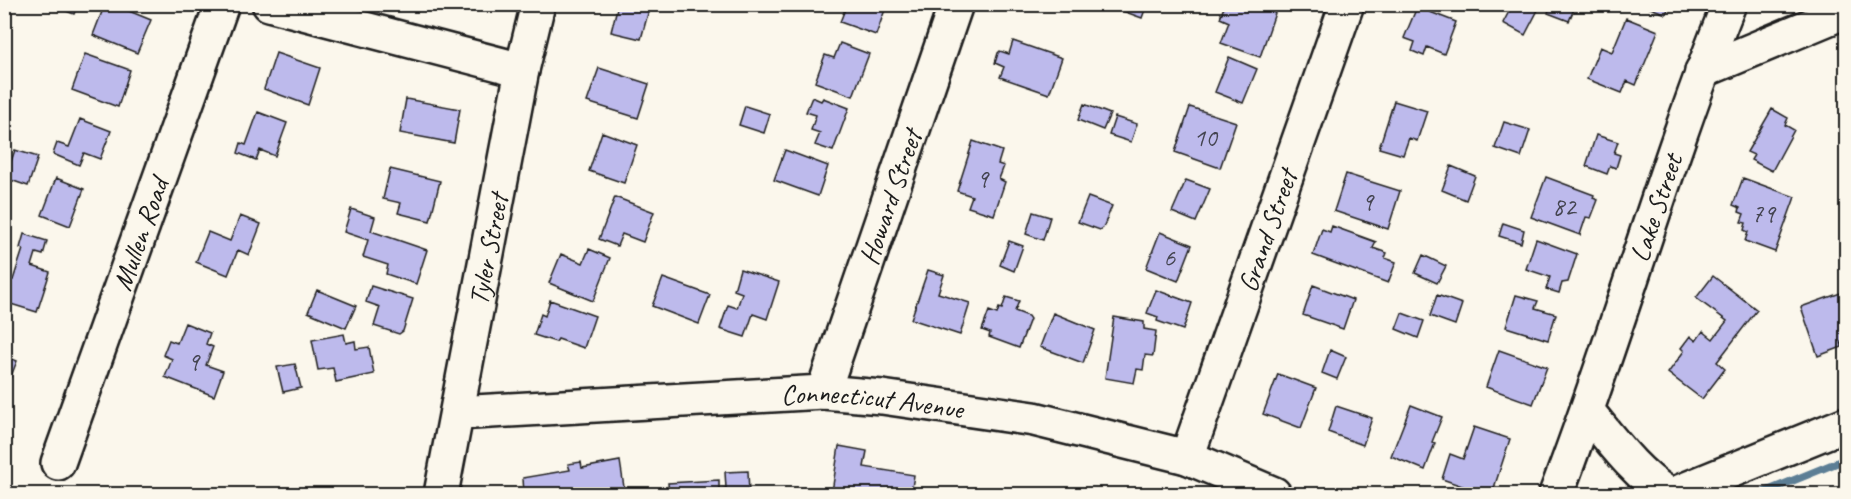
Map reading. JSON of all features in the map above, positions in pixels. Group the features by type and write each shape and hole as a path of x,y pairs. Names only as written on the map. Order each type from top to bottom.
{"street":[{"name":"Mullen Road","path":"58,463 222,4"},
{"path":"269,4 522,70"},
{"name":"Tyler Street","path":"441,495 522,70 538,4"},
{"name":"Howard Street","path":"823,392 956,4"},
{"name":"Grand Street","path":"1187,457 1347,4"},
{"name":"Lake Street","path":"1556,495 1588,412 1702,71 1729,4"},
{"path":"1702,71 1846,11"},
{"name":"Connecticut Avenue","path":"457,413 823,392 882,397 1034,419 1187,457 1274,495"},
{"path":"1588,412 1632,466 1651,484 1668,495"},
{"path":"1674,495 1846,424"}],"building":[{"path":"60,4 78,4 74,14 61,9"},
{"path":"105,4 112,4 151,20 137,53 93,35"},
{"path":"618,4 650,6 641,39 611,32"},
{"path":"847,4 887,4 876,35 840,22"},
{"path":"1122,4 1147,4 1142,18 1120,10"},
{"path":"1225,4 1251,4 1275,13 1260,57 1221,43 1229,22 1220,18"},
{"path":"1513,4 1527,4 1538,10 1525,35 1503,23"},
{"path":"1551,4 1576,4 1569,21 1548,13"},
{"path":"1640,4 1670,4 1666,14"},
{"path":"1417,7 1456,22 1444,54 1427,47 1424,56 1412,51 1415,42 1404,38"},
{"path":"1626,18 1658,31 1636,85 1627,81 1622,93 1587,79 1600,47 1612,52"},
{"path":"1013,41 1062,58 1049,94 1000,77 1004,67 995,63 998,53 1000,51 1009,54"},
{"path":"840,43 869,54 853,96 815,82 825,55 834,58"},
{"path":"276,53 320,68 308,105 264,89"},
{"path":"85,54 130,70 118,107 72,90"},
{"path":"1229,57 1257,69 1243,103 1215,92"},
{"path":"599,68 649,84 638,118 587,102"},
{"path":"812,97 821,101 823,98 849,108 833,151 815,145 820,133 811,130 816,115 806,112"},
{"path":"406,99 460,109 454,143 400,133"},
{"path":"1394,101 1427,111 1417,141 1409,138 1403,155 1379,148"},
{"path":"1084,104 1110,114 1103,130 1078,120"},
{"path":"745,106 770,114 764,133 739,125"},
{"path":"1190,107 1236,122 1220,168 1175,152"},
{"path":"1772,109 1788,118 1785,125 1794,130 1772,171 1751,160 1754,155 1747,152"},
{"path":"258,112 287,123 275,156 260,150 256,160 238,153 241,143 246,145"},
{"path":"1115,117 1137,124 1131,142 1109,135"},
{"path":"80,119 111,131 100,159 84,153 79,165 53,154 57,143 69,147"},
{"path":"1504,122 1530,130 1521,157 1495,148"},
{"path":"602,132 637,145 624,183 589,171"},
{"path":"1596,135 1618,142 1614,153 1620,155 1616,168 1610,166 1607,174 1586,166"},
{"path":"973,141 1002,151 998,164 1004,166 999,179 1005,182 994,215 968,207 972,196 957,191"},
{"path":"15,150 38,157 28,186 5,178"},
{"path":"785,150 828,166 818,196 774,180"},
{"path":"1451,166 1475,176 1466,200 1442,190"},
{"path":"390,169 440,181 430,221 398,213 401,203 383,199"},
{"path":"1346,174 1400,191 1388,229 1334,211"},
{"path":"1546,177 1594,195 1593,198 1598,200 1591,218 1586,217 1580,235 1531,217"},
{"path":"56,178 84,189 70,226 42,215"},
{"path":"1743,178 1795,197 1775,252 1745,241 1748,232 1744,230 1746,223 1741,222 1744,214 1739,212 1740,208 1733,205"},
{"path":"1186,180 1210,189 1196,222 1172,212"},
{"path":"615,197 654,212 643,242 622,234 617,246 599,239"},
{"path":"1088,197 1112,206 1100,230 1078,222"},
{"path":"351,209 375,217 371,231 427,250 416,284 386,274 388,265 363,257 368,240 344,232"},
{"path":"1033,212 1050,217 1043,240 1026,234"},
{"path":"240,216 261,224 249,255 238,250 228,275 196,262 208,232 230,241"},
{"path":"1503,223 1524,230 1521,243 1499,236"},
{"path":"1332,226 1376,242 1373,248 1387,253 1385,258 1396,262 1388,283 1313,255 1322,229 1330,232"},
{"path":"1160,232 1192,245 1178,281 1146,268"},
{"path":"24,234 47,241 43,255 36,253 32,266 50,272 37,312 4,302 4,277 13,280 23,249 20,248"},
{"path":"1536,239 1577,254 1568,282 1562,283 1559,293 1546,289 1550,277 1526,269"},
{"path":"1009,241 1023,246 1014,271 1000,265"},
{"path":"589,249 610,258 593,301 549,283 561,254 583,263"},
{"path":"1423,255 1446,266 1437,283 1415,273"},
{"path":"740,269 779,282 767,319 753,314 745,337 720,329 728,305 737,308 742,293 734,290"},
{"path":"928,270 944,275 938,293 970,303 960,335 911,319"},
{"path":"1713,276 1757,310 1717,362 1725,369 1702,399 1668,373 1684,351 1681,348 1690,336 1696,341 1703,331 1713,339 1727,321 1696,298"},
{"path":"663,278 710,295 699,324 652,306"},
{"path":"1313,285 1353,300 1343,329 1303,315"},
{"path":"371,286 413,299 403,331 399,334 374,326 380,307 366,302"},
{"path":"317,290 356,306 346,328 308,312"},
{"path":"1156,290 1192,303 1183,330 1157,321 1158,317 1147,313"},
{"path":"1846,291 1846,340 1841,342 1842,347 1818,356 1801,307"},
{"path":"1437,295 1462,304 1455,325 1430,316"},
{"path":"1516,295 1538,301 1535,308 1556,314 1548,340 1506,327"},
{"path":"1006,297 1019,301 1015,311 1030,319 1019,348 989,337 990,333 982,330 989,311 997,314 999,308 1002,309"},
{"path":"550,300 595,316 584,348 558,339 556,342 534,335 541,314 545,316"},
{"path":"1053,313 1095,330 1083,363 1040,347"},
{"path":"1402,313 1424,321 1418,338 1396,329"},
{"path":"1114,317 1144,322 1144,329 1156,331 1153,356 1145,355 1143,370 1137,369 1134,383 1105,378"},
{"path":"185,323 210,333 206,344 213,347 206,365 223,371 214,396 165,377 172,359 163,355 169,340 177,343"},
{"path":"344,334 346,343 355,341 356,349 369,347 374,374 336,382 333,368 318,370 312,340"},
{"path":"1330,350 1346,357 1337,379 1322,373"},
{"path":"1499,350 1547,367 1533,404 1486,387"},
{"path":"4,356 17,361 4,394"},
{"path":"295,364 301,388 283,392 277,367"},
{"path":"1278,374 1316,388 1301,428 1263,414"},
{"path":"1411,405 1442,417 1432,442 1435,443 1425,470 1391,456"},
{"path":"1336,406 1372,418 1363,445 1328,432"},
{"path":"1474,427 1510,439 1492,494 1485,494 1442,479 1450,454 1463,459"},
{"path":"839,446 867,451 864,467 914,475 911,494 832,492"},
{"path":"620,461 625,494 524,494 523,478 570,470 568,464 581,462 582,468"},
{"path":"748,471 749,494 669,494 668,483 719,480 719,489 726,488 725,472"}],"waterway":[{"path":"1760,494 1846,459"}]}
